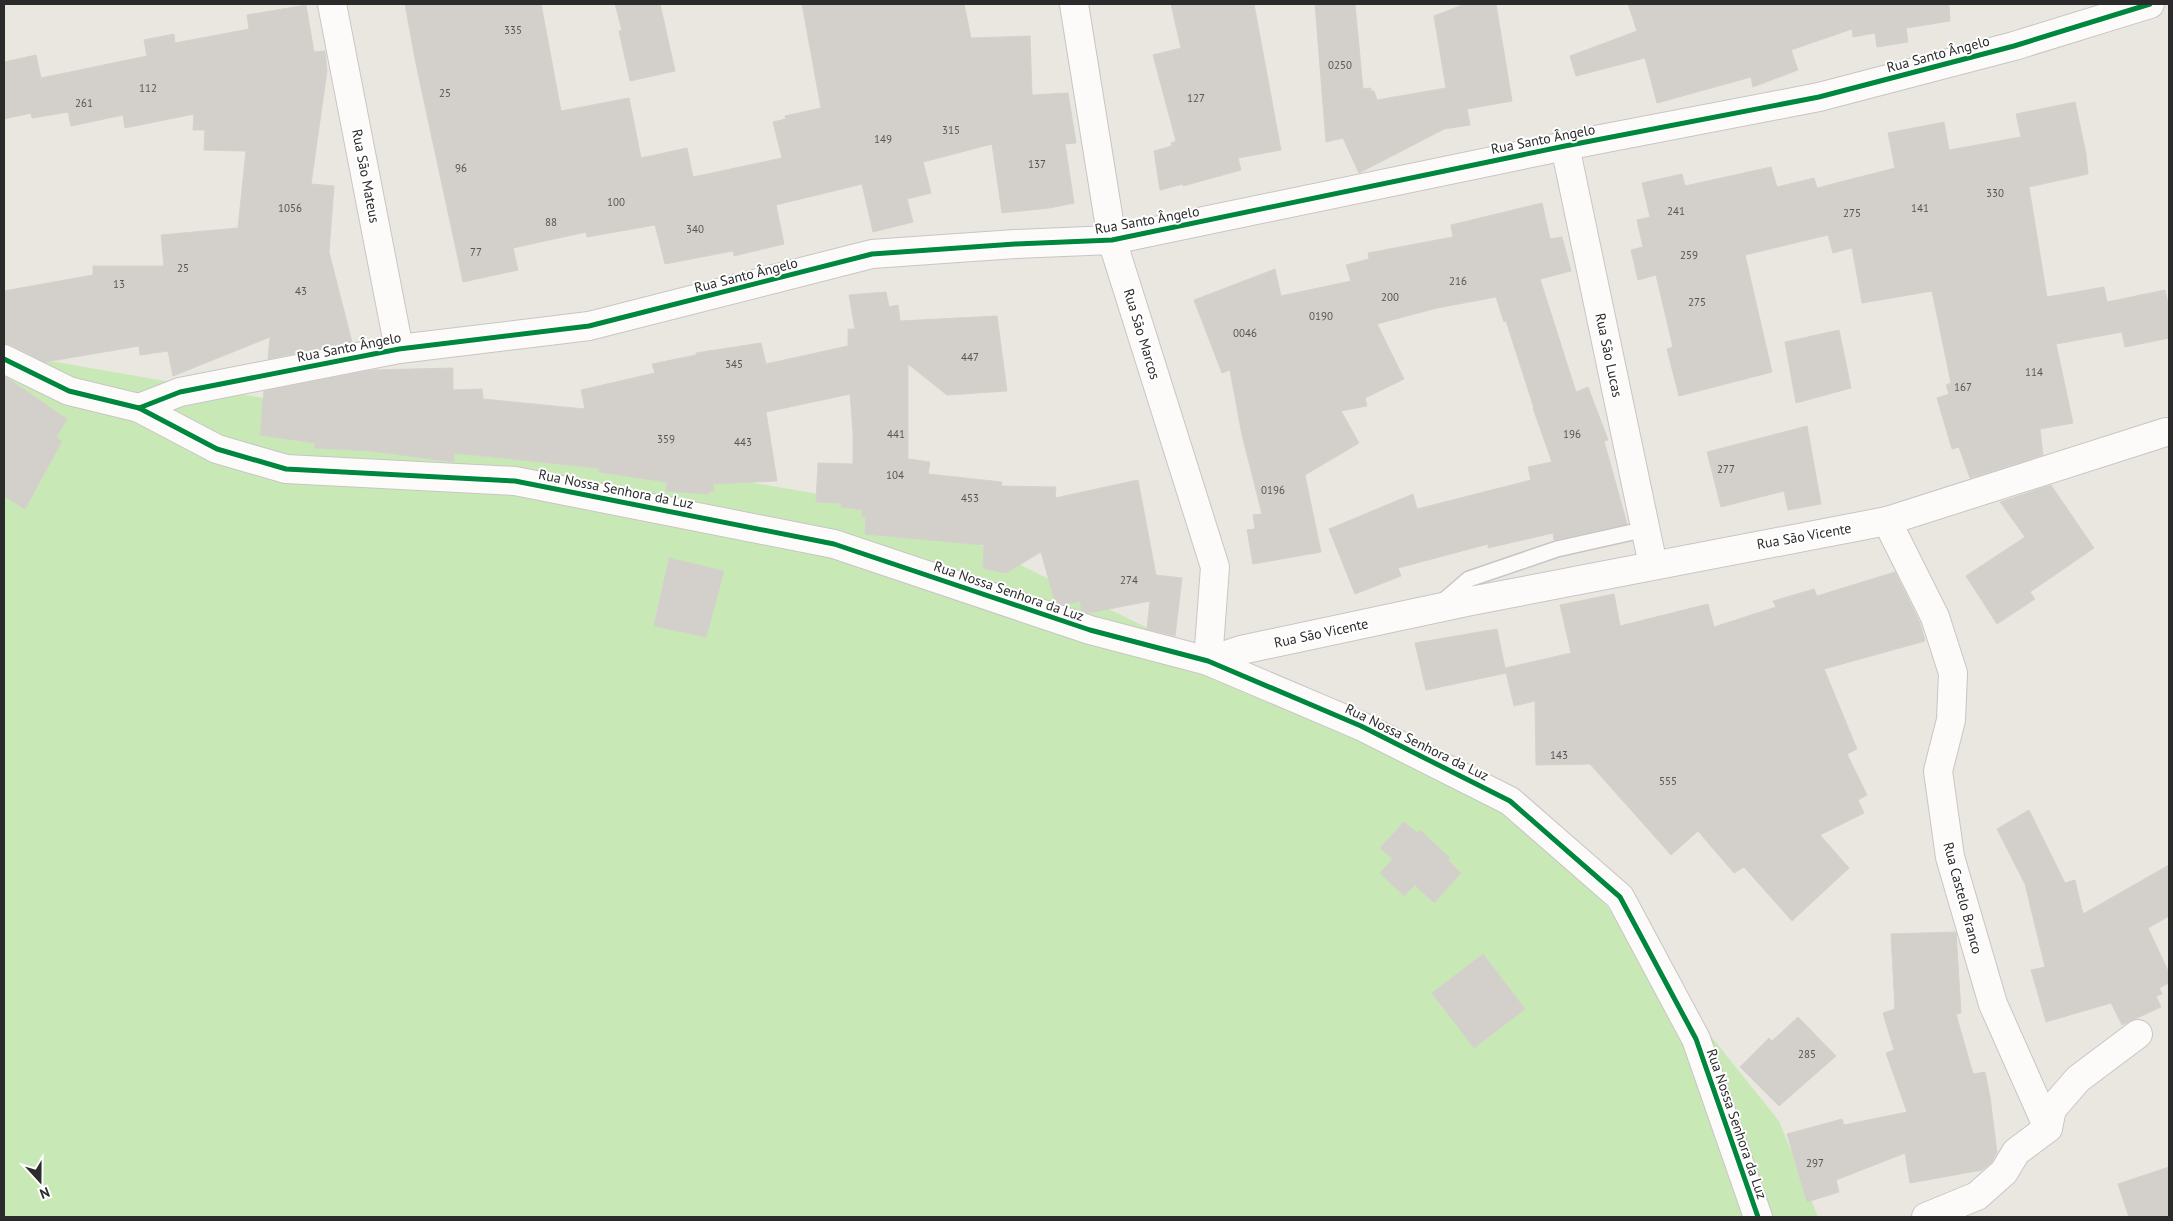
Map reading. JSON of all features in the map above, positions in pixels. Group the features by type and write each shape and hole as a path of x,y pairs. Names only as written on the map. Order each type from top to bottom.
{"street":[{"name":"Rua São Mateus","path":"332,4 399,349"},
{"name":"Rua São Marcos","path":"1074,4 1112,240 1215,566 1208,661"},
{"name":"Rua Santo Ângelo","path":"139,408 180,392 399,349 589,326 872,254 1015,244 1112,240 1565,146 1819,97 2014,46 2150,4"},
{"name":"Rua São Lucas","path":"1565,146 1653,565"},
{"name":"Rua Nossa Senhora da Luz","path":"4,359 69,391 139,408 217,449 286,469 515,481 834,544 1090,630 1208,661 1361,726 1510,801 1620,897 1696,1039 1758,1217"},
{"name":"Rua São Vicente","path":"1208,661 1241,650 1435,608 1887,521 2166,432"},
{"name":"Rua Castelo Branco","path":"1887,521 1935,617 1953,673 1951,720 1938,771 1950,857 1993,1004 2048,1128"},
{"path":"1926,1217 1977,1196 2004,1172 2016,1152 2048,1128 2052,1109 2078,1079 2138,1034"}],"lane":[{"path":"1435,608 1468,578 1558,549 1646,529"}],"green space":[{"path":"4,353 910,510 1540,823 1779,1121 1818,1217 4,1217"}],"building":[{"path":"405,4 541,4 561,111 629,98 641,158 687,148 693,177 782,158 773,122 786,119 785,116 821,108 802,4 964,4 971,38 1030,36 1032,95 1068,93 1076,143 1065,144 1074,203 1049,208 1002,213 992,144 923,162 931,193 907,199 913,222 873,232 862,184 776,205 784,244 734,256 733,251 665,264 655,225 587,237 586,232 513,248 518,270 463,282"},
{"path":"615,4 660,4 675,71 630,81 619,31 622,30"},
{"path":"1171,4 1254,4 1281,150 1238,158 1241,170 1183,186 1183,184 1160,190 1154,151 1172,146 1171,143 1176,141 1153,55 1181,48"},
{"path":"1315,4 1355,4 1363,89 1371,88 1377,100 1446,88 1434,16 1465,4 1496,4 1512,101 1467,109 1470,125 1444,129 1359,173 1343,138 1326,142"},
{"path":"1628,4 1949,4 1950,21 1906,28 1908,42 1877,47 1875,33 1853,37 1852,29 1791,50 1798,70 1753,87 1751,77 1657,103 1645,58 1576,76 1570,56 1637,31"},
{"path":"306,5 314,52 325,51 327,71 311,184 334,186 329,252 352,342 268,359 270,337 173,376 168,351 140,355 139,346 45,362 11,345 4,344 4,291 93,275 93,266 164,266 161,235 238,228 246,151 204,150 205,130 193,130 194,114 125,128 123,115 71,126 68,112 32,118 31,113 4,119 4,62 36,55 41,78 147,56 144,40 174,34 175,43 249,29 247,15"},
{"path":"2075,102 2086,154 2088,174 2029,187 2047,297 2104,287 2107,302 2165,290 2169,308 2169,338 2125,347 2122,332 2056,344 2073,423 2040,429 2043,455 1970,478 1959,447 1952,449 1937,398 1949,394 1946,385 1951,383 1932,291 1862,303 1852,248 1833,253 1828,235 1745,255 1772,372 1679,396 1667,349 1673,347 1656,275 1638,280 1631,250 1643,247 1637,220 1650,217 1642,183 1682,174 1685,186 1771,167 1777,187 1814,178 1817,188 1895,168 1888,133 1944,122 1949,150 2021,137 2016,114"},
{"path":"1542,203 1550,239 1562,237 1571,271 1540,279 1576,392 1588,387 1608,440 1604,441 1627,524 1554,540 1553,533 1488,548 1488,544 1398,568 1401,576 1355,594 1329,529 1413,494 1417,509 1531,480 1528,467 1552,462 1506,321 1504,322 1496,297 1437,308 1377,324 1404,379 1365,398 1367,406 1341,411 1359,443 1305,475 1321,552 1253,564 1247,530 1255,529 1253,515 1262,514 1242,435 1230,370 1222,373 1194,300 1275,269 1281,296 1351,281 1346,265 1369,259 1368,253 1453,237 1451,225"},
{"path":"886,292 889,307 898,305 900,321 997,316 1007,391 947,395 908,364 908,459 930,462 928,474 1002,482 1001,486 1056,487 1055,498 1138,480 1156,575 1182,578 1175,636 1147,629 1150,601 1088,613 1082,611 1080,601 1064,605 1055,602 1041,552 1006,573 983,568 984,545 865,534 866,517 862,517 862,510 841,507 841,503 816,502 818,463 853,464 850,394 766,412 777,481 713,484 714,491 709,491 709,494 666,491 667,482 599,472 598,468 454,453 454,462 371,451 314,448 315,443 260,435 264,391 372,370 453,368 453,390 482,389 483,399 585,409 581,390 655,373 652,364 696,355 696,353 761,343 766,364 848,346 848,329 855,329 849,295"},
{"path":"1839,330 1851,388 1796,403 1785,342"},
{"path":"4,376 67,419 56,437 62,441 25,509 4,496"},
{"path":"1807,426 1821,504 1788,510 1784,491 1721,507 1707,452"},
{"path":"2051,485 2094,548 2030,592 2035,599 1997,624 1966,576 2025,537 2000,502"},
{"path":"669,558 724,571 706,637 654,626"},
{"path":"1895,572 1920,623 1925,641 1824,669 1857,749 1847,754 1867,795 1858,800 1864,813 1820,835 1849,868 1792,921 1744,867 1734,873 1698,831 1671,855 1590,764 1536,765 1535,701 1514,706 1505,668 1571,653 1560,605 1614,594 1620,626 1708,604 1714,627 1776,607 1773,601 1814,589 1817,596"},
{"path":"1497,629 1506,673 1426,690 1415,643"},
{"path":"2029,810 2065,883 2075,880 2083,914 2169,865 2169,916 2148,928 2169,973 2169,983 2159,988 2162,994 2156,996 2161,1007 2122,1025 2111,1003 2046,1022 2031,970 2045,967 2025,884 1997,829"},
{"path":"1404,822 1417,833 1420,830 1450,858 1448,860 1461,873 1434,903 1415,885 1404,896 1380,873 1393,859 1380,848"},
{"path":"1956,932 1961,1013 1956,1014 1973,1074 1985,1072 1997,1153 1992,1162 1982,1170 1910,1183 1905,1153 1836,1180 1839,1192 1807,1202 1787,1134 1842,1119 1844,1125 1907,1112 1886,1053 1894,1050 1883,1013 1895,1009 1891,934"},
{"path":"1483,954 1525,1009 1474,1048 1432,993"},
{"path":"1798,1017 1836,1056 1779,1106 1740,1067 1769,1038 1772,1041"},
{"path":"2169,1167 2169,1217 2129,1217 2118,1184"}],"cycle path":[{"path":"139,408 180,392 399,349 589,326 872,254 1015,244 1112,240 1565,146 1819,97 2014,46 2150,4"},
{"path":"4,359 69,391 139,408 217,449 286,469 515,481 834,544 1090,630 1208,661 1361,726 1510,801 1620,897 1696,1039 1758,1217"}]}
